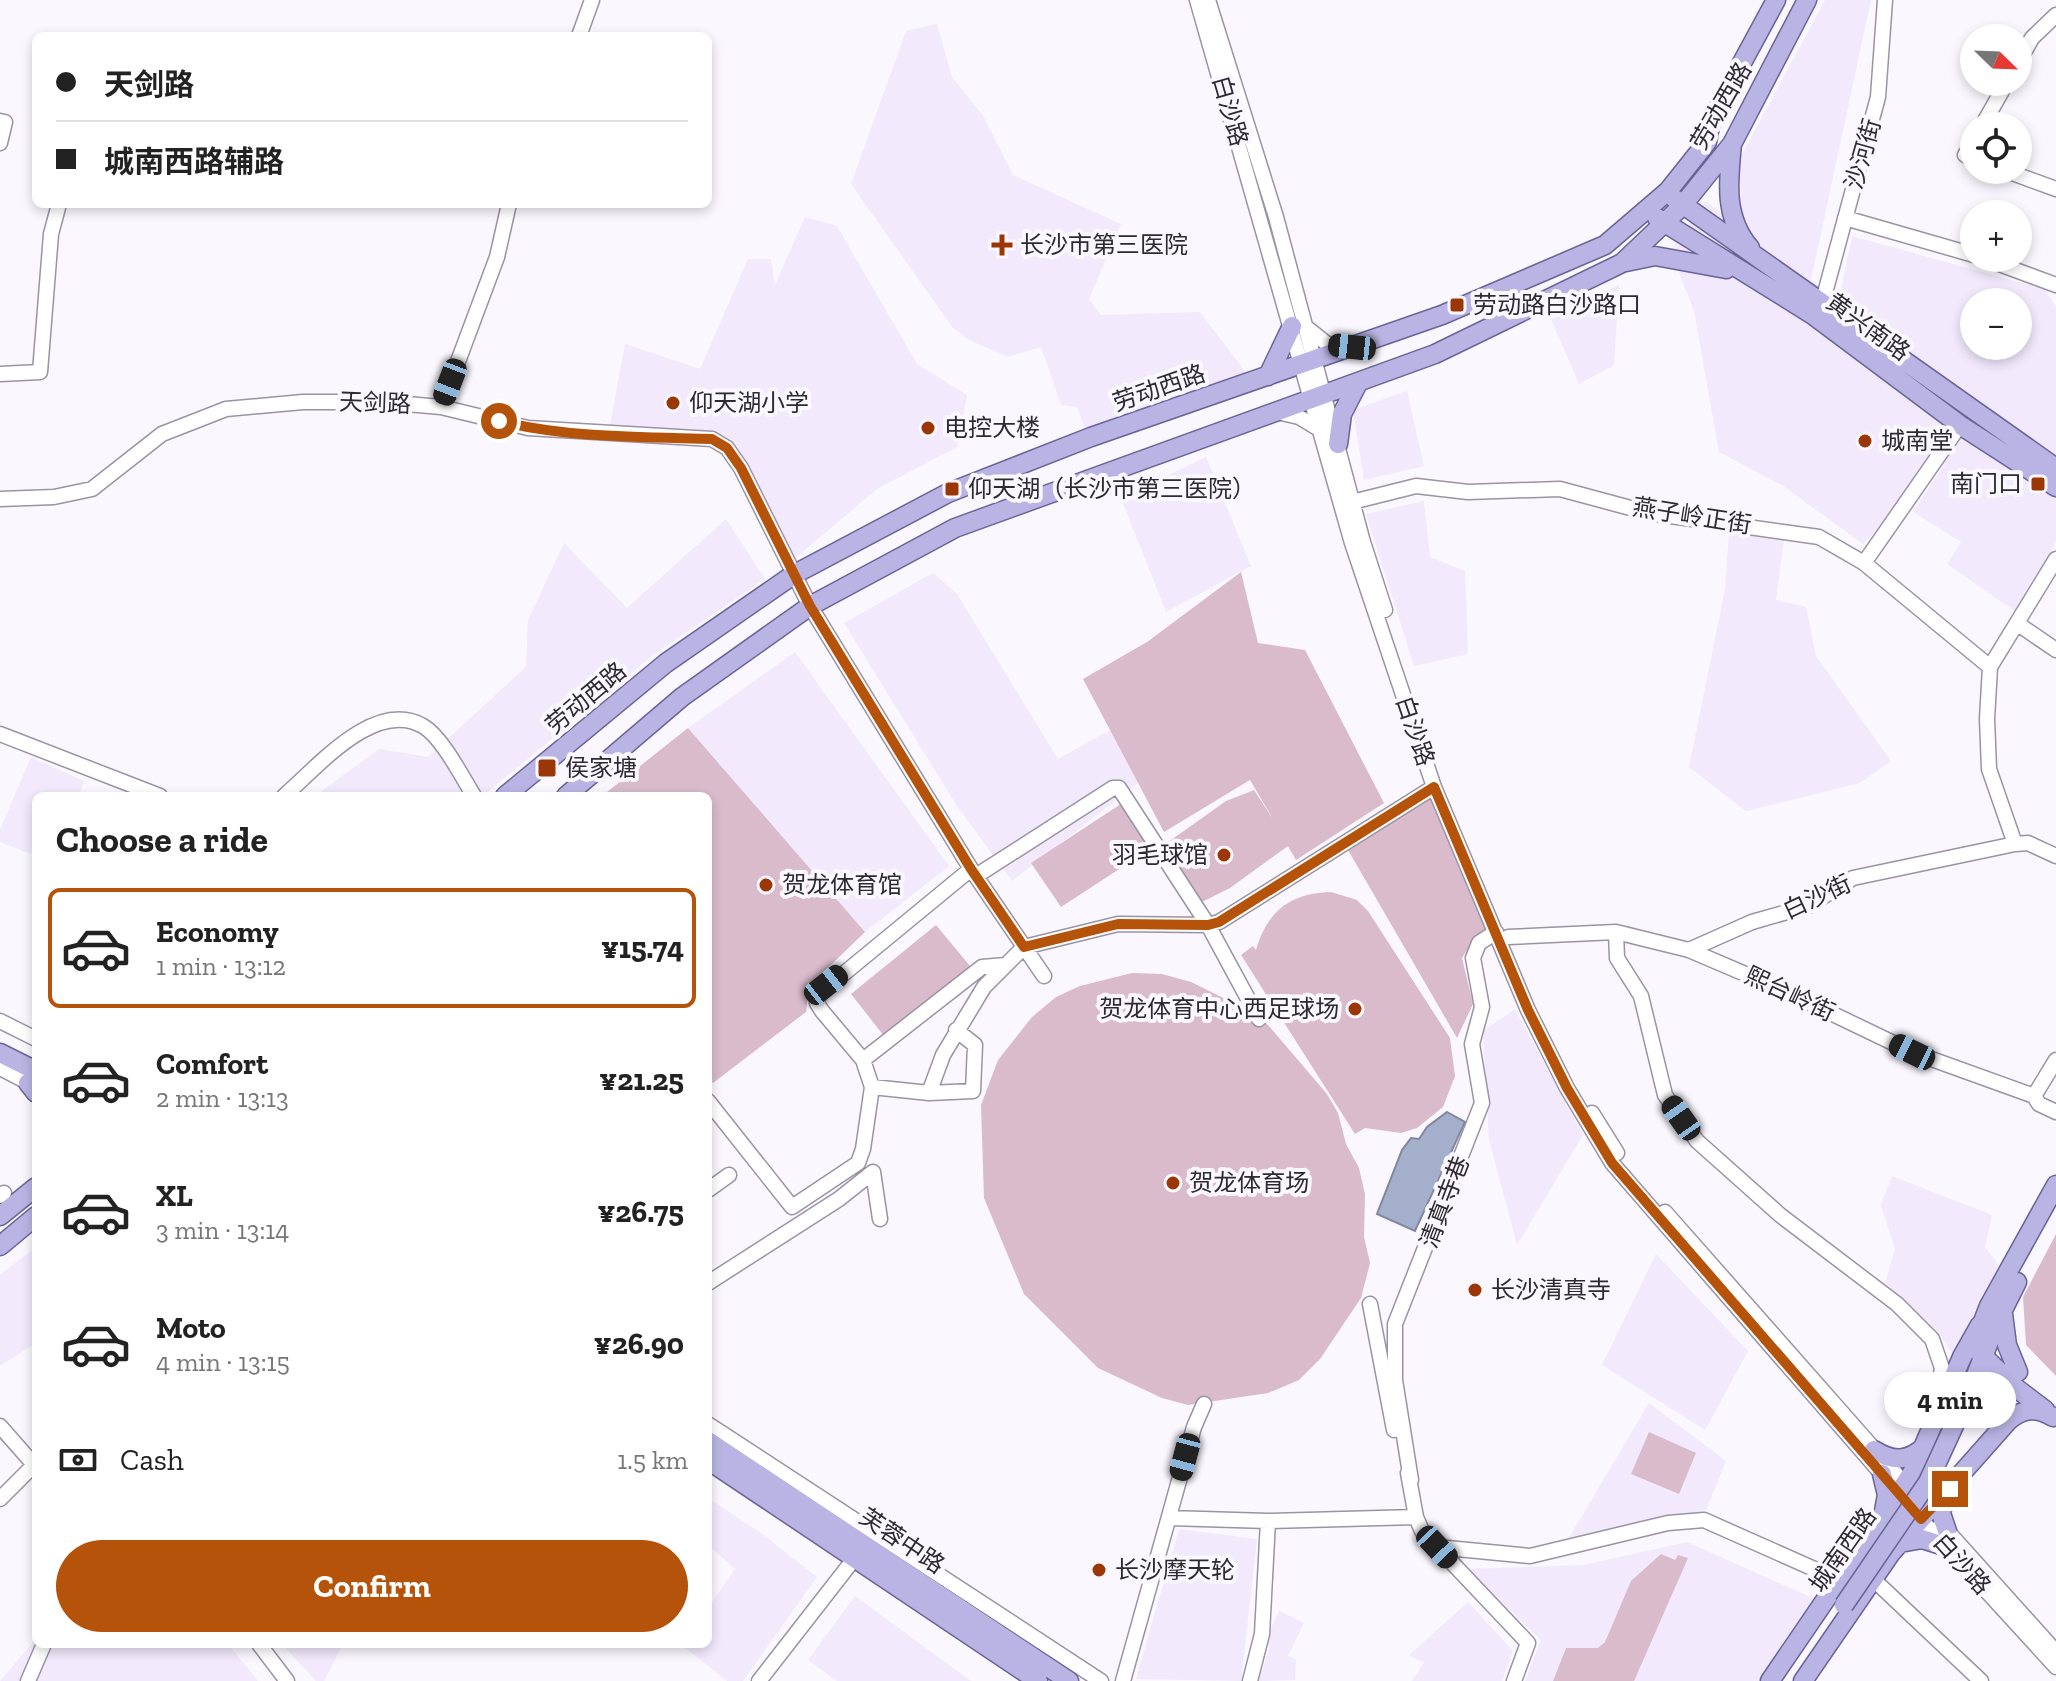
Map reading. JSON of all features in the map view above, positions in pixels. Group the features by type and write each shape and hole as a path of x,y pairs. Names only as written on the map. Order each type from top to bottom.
{"main road":[{"name":"劳动西路","path":"510,792 666,663 793,575 948,493 1091,437 1442,315 1605,245 1668,191 1707,142 1711,120 1776,0"},
{"name":"劳动西路","path":"571,792 682,697 810,606 955,528 1435,354 1622,263 1682,206 1732,144 1807,0"},
{"path":"1732,144 1729,202 1736,232 1758,271"},
{"name":"黄兴南路","path":"1668,191 1758,271 1960,425 2055,479"},
{"name":"黄兴南路","path":"1648,211 1664,224 1822,304 2055,479"},
{"path":"1622,263 1655,256 1758,271"},
{"path":"1268,376 1299,327"},
{"path":"1338,444 1342,414 1358,383"},
{"path":"0,1041 32,1057"},
{"path":"0,1053 32,1081"},
{"name":"城南西路","path":"1784,1681 1928,1482 1965,1392 1979,1340 2056,1185"},
{"path":"0,1216 32,1190"},
{"name":"城南西路","path":"1979,1340 2004,1307 2056,1208"},
{"path":"0,1246 32,1219"},
{"path":"2004,1307 2004,1334 2017,1380"},
{"path":"1770,1681 1902,1489 1979,1340 2055,1414"},
{"path":"1965,1392 1987,1379 2017,1380"},
{"path":"1803,1681 1898,1545 2016,1414 2039,1410 2055,1414"},
{"path":"1874,1450 1897,1459 1915,1455 1929,1441"},
{"name":"芙蓉中路","path":"712,1444 1069,1681"},
{"name":"芙蓉中路","path":"712,1463 1038,1681"},
{"path":"1882,1474 1887,1495 1882,1517"},
{"path":"1898,1545 1922,1539 1947,1539 1941,1513 1950,1489"},
{"name":"城南西路","path":"1792,1681 1841,1602"}],"street":[{"path":"580,32 592,0"},
{"name":"白沙路","path":"1197,0 1299,327"},
{"name":"白沙路","path":"1208,0 1309,363 1317,398 1319,429 1352,543 1434,787 1575,1087 1620,1158 1874,1450 1902,1489 2056,1652"},
{"name":"沙河街","path":"1822,304 1878,97 1885,0"},
{"path":"2032,38 2056,15"},
{"path":"0,121 5,122 0,139"},
{"path":"2032,180 2056,189"},
{"path":"0,374 40,372 51,234 58,208"},
{"path":"441,407 497,257 508,208"},
{"path":"1845,218 1960,251"},
{"path":"2023,272 2052,282 2056,263"},
{"path":"1299,327 1327,344 1352,347"},
{"name":"白沙路","path":"1317,398 1338,444 1352,502 1442,784 1567,1088 1612,1163 1882,1474 1902,1489"},
{"name":"天剑路","path":"0,499 54,497 92,489 162,434 226,409 303,402 384,402 441,407 528,428 712,439 727,448 741,468 810,606 974,872 1044,976"},
{"path":"1277,412 1299,417 1319,429"},
{"path":"1864,563 1960,425"},
{"name":"燕子岭正街","path":"1352,502 1416,486 1468,492 1560,489 1649,513 1819,537 1864,563 1990,667"},
{"path":"2056,559 1990,667 1987,719 1989,769 2015,844 2028,843 2056,856"},
{"path":"2018,624 2056,650"},
{"path":"288,792 346,738 392,720 423,726 446,751 472,792"},
{"path":"0,734 150,792"},
{"path":"929,1093 956,1030 984,987 1024,947 1118,924 1208,925 1219,922 1434,787"},
{"path":"712,1106 792,1207 858,1163 872,1087 863,1060 817,1003 819,994 974,872 1113,788 1119,788 1208,925 1259,1019"},
{"name":"白沙街","path":"1689,950 1752,922 1808,906 1853,878 2015,844"},
{"path":"1616,932 1617,958 1641,996 1665,1095 1697,1141 1780,1215 1897,1304 1932,1339 1942,1368 1941,1383 1902,1489"},
{"name":"熙台岭街","path":"1502,934 1616,932 1689,950 1785,991 1912,1052 2034,1096 2039,1104 2056,1112"},
{"name":"清真寺巷","path":"1411,1480 1395,1380 1395,1324 1482,1103 1472,1044 1482,1007 1473,958 1479,943 1502,934"},
{"path":"863,1060 982,967 1006,965"},
{"path":"0,1021 32,1037"},
{"path":"872,1087 929,1093 973,1091 975,1045 956,1030"},
{"path":"2034,1096 2056,1060"},
{"path":"0,1068 32,1082"},
{"path":"712,1280 839,1199 873,1172 880,1219"},
{"path":"712,1187 729,1175"},
{"path":"1370,1304 1396,1445 1411,1480 1416,1517 1422,1531 1528,1643 1514,1681"},
{"path":"1123,1681 1194,1427 1204,1404"},
{"path":"0,1426 32,1463"},
{"path":"712,1427 1101,1681"},
{"path":"0,1499 32,1469"},
{"path":"1169,1518 1268,1521 1416,1517"},
{"path":"1437,1547 1530,1556 1668,1523 1704,1520 1839,1580"},
{"path":"1250,1681 1262,1634 1268,1521"},
{"name":"白沙路","path":"1947,1539 2056,1667"},
{"path":"759,1681 854,1559"},
{"path":"1873,1579 1981,1681"},
{"path":"28,1681 42,1648"},
{"path":"262,1648 287,1681"}],"shaded area":[{"path":"1825,0 1871,0 1811,280 1839,300 1852,236 1960,266 1960,272 1982,272 2044,289 2056,306 2056,542 2016,612 1947,564 1961,542 1913,512 1946,462 1863,544 1783,486 1719,452 1694,311 1671,252 1705,201 1743,228 1739,160"},
{"name":"长沙市第三医院","path":"937,24 952,77 982,114 1013,175 1121,224 1089,299 1101,315 1200,312 1247,374 1088,436 1077,407 1061,405 1041,347 1008,357 969,340 953,328 851,184 906,31"},
{"path":"805,217 837,226 917,364 967,395 957,447 877,489 792,561 720,438 610,425 625,344 700,369 748,259 771,259 775,285"},
{"path":"1619,285 1614,365 1579,384 1550,317"},
{"path":"1407,391 1424,466 1364,480 1353,410"},
{"path":"1206,457 1251,566 1166,612 1121,498"},
{"path":"1424,501 1430,557 1465,571 1468,654 1414,666 1366,514"},
{"path":"726,519 765,579 653,655 488,792 320,792 379,749 428,757 526,667 528,620 564,543 627,608"},
{"path":"1729,533 1784,539 1776,600 1806,607 1816,656 1891,761 1860,783 1746,811 1689,767 1725,589"},
{"path":"1241,572 1258,643 1305,650 1384,803 1296,860 1288,846 1230,888 1200,903 1164,845 1226,801 1254,790 1273,819 1250,780 1164,832 1083,679 1147,642"},
{"path":"933,573 957,594 1058,759 1110,730 1138,783 1012,881 957,806 844,623"},
{"path":"795,652 949,866 865,932 688,728"},
{"name":"贺龙体育馆","path":"688,728 865,932 809,986 806,1012 713,1083 712,792 607,792"},
{"path":"31,757 84,781 80,792 32,792 32,854 0,842 0,830"},
{"path":"1431,796 1489,927 1475,938 1462,958 1473,1004 1457,1038 1348,850"},
{"path":"1124,802 1153,847 1061,907 1031,863"},
{"path":"1331,892 1357,900 1368,911 1450,1038 1455,1076 1443,1107 1417,1128 1401,1133 1365,1128 1355,1134 1241,955 1253,946 1256,950 1267,925 1283,907 1304,896"},
{"path":"936,925 970,966 884,1036 851,994"},
{"name":"贺龙体育场","path":"1132,973 1162,974 1191,982 1242,1007 1268,1025 1327,1094 1338,1113 1346,1144 1359,1168 1365,1194 1364,1237 1370,1263 1361,1298 1320,1359 1299,1380 1268,1393 1188,1405 1162,1398 1098,1368 1024,1294 984,1198 981,1105 998,1060 1032,1017 1056,997 1080,986"},
{"path":"1515,1009 1583,1135 1517,1245 1489,1140 1483,1031"},
{"path":"1892,1176 1992,1215 1985,1247 1999,1265 1953,1355 1938,1332 1885,1283 1895,1249 1881,1205"},
{"path":"2056,1234 2056,1376 2026,1345 2023,1297"},
{"path":"32,1250 32,1346 0,1366 0,1275"},
{"path":"1656,1254 1748,1351 1705,1430 1602,1365"},
{"path":"1649,1403 1726,1461 1706,1510 1567,1541"},
{"path":"1649,1432 1696,1453 1679,1494 1631,1474"},
{"path":"712,1501 761,1533 817,1577 743,1681 727,1681 686,1648 712,1648 712,1602 735,1569 712,1549"},
{"path":"1179,1529 1257,1539 1241,1681 1136,1679"},
{"path":"1687,1542 1815,1599 1761,1681 1525,1681 1541,1640 1468,1569 1583,1565"},
{"path":"1661,1554 1675,1560 1678,1555 1688,1558 1634,1681 1553,1681 1566,1648 1598,1648 1605,1642 1631,1581"},
{"path":"855,1596 971,1681 837,1681 808,1660"},
{"path":"1468,1602 1513,1651 1502,1681 1412,1681 1424,1663 1409,1655"},
{"path":"1279,1611 1304,1623 1288,1656 1296,1660 1295,1680 1259,1681 1270,1646 1264,1643"},
{"path":"32,1644 32,1648 231,1648 258,1681 0,1681"},
{"path":"286,1648 341,1648 324,1681 316,1681"}],"water":[{"path":"1447,1112 1465,1122 1415,1231 1377,1214 1402,1150 1411,1138 1419,1139 1427,1127"}],"place":[{"name":"长沙市第三医院","path":"1002,245"},
{"name":"劳动路白沙路口","path":"1457,305"},
{"name":"仰天湖小学","path":"673,403"},
{"name":"电控大楼","path":"928,428"},
{"name":"城南堂","path":"1865,441"},
{"name":"南门口","path":"2038,484"},
{"name":"仰天湖（长沙市第三医院）","path":"952,489"},
{"name":"侯家塘","path":"547,768"},
{"name":"羽毛球馆","path":"1224,855"},
{"name":"贺龙体育馆","path":"766,885"},
{"name":"贺龙体育中心西足球场","path":"1355,1009"},
{"name":"贺龙体育场","path":"1173,1183"},
{"name":"长沙清真寺","path":"1475,1290"},
{"name":"长沙摩天轮","path":"1099,1570"}],"route":[{"path":"499,421 528,428 595,435 712,439 727,448 741,468 810,606 971,869 1024,947 1118,924 1208,925 1219,922 1434,787 1528,1010 1567,1088 1612,1163 1921,1519 1950,1489"}]}
